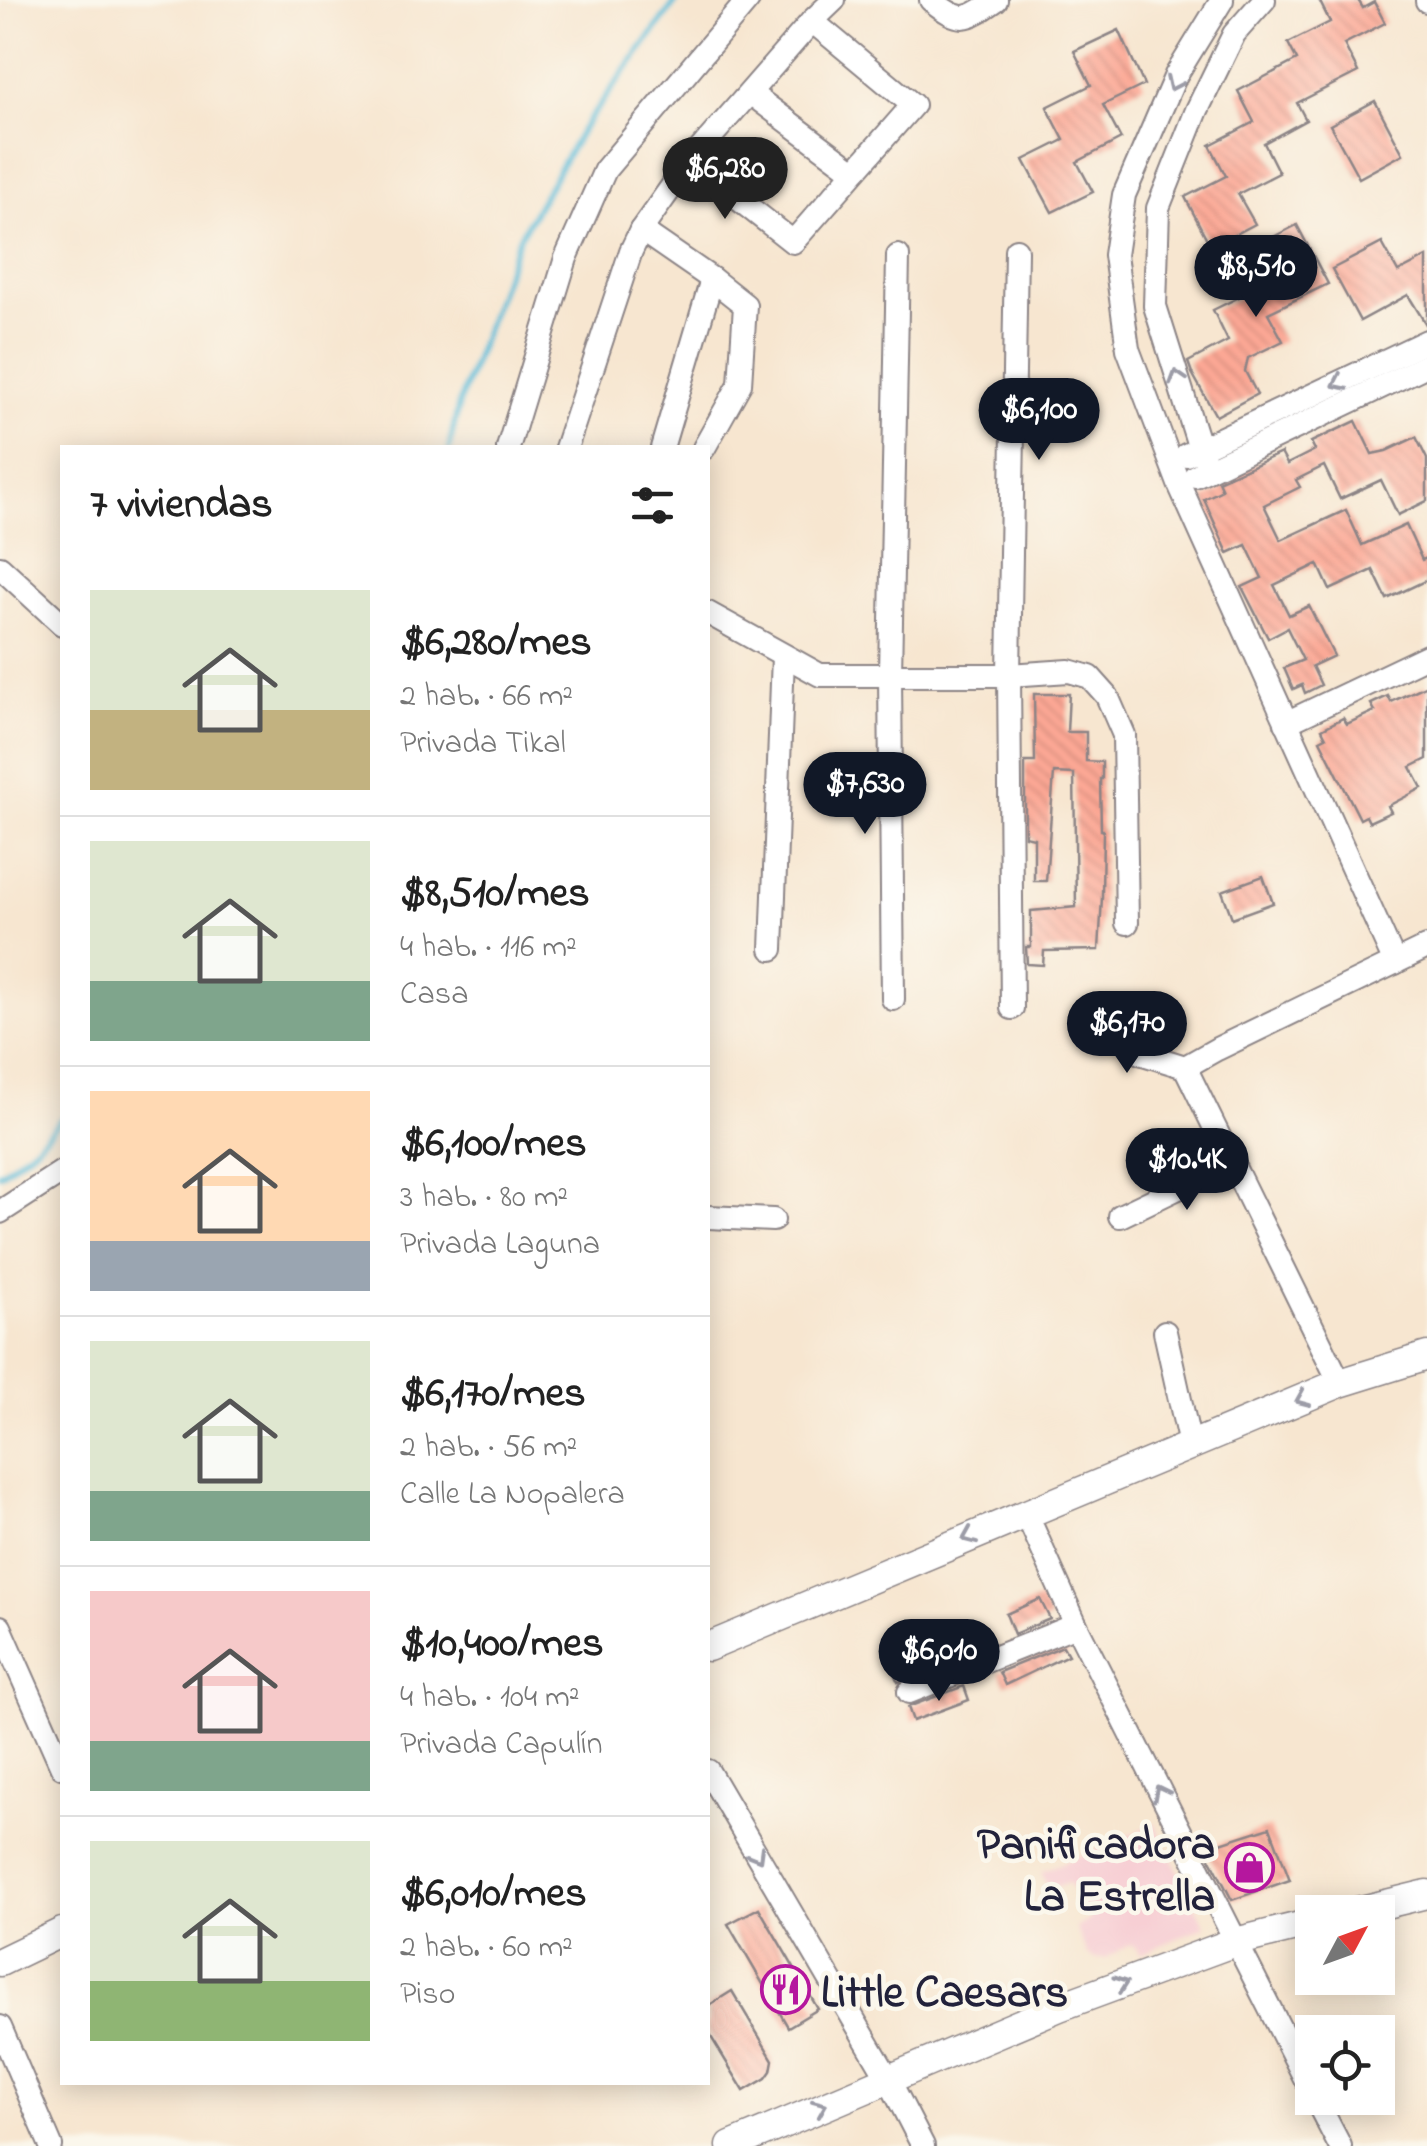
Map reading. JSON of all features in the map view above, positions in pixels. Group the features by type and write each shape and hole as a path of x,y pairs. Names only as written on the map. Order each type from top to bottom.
{"main road":[{"path":"710,1646 1340,1383 1427,1356"},
{"path":"1395,1902 1427,1894"},
{"path":"731,2146 1058,2007 1235,1942 1295,1927"},
{"path":"0,1962 60,1933"}],"street":[{"path":"509,445 566,258 605,170 748,0"},
{"path":"567,445 641,230 690,160 834,0"},
{"path":"932,0 950,15 961,18 972,16 996,0"},
{"path":"1222,0 1176,75 1124,195 1114,256 1128,349 1175,473 1395,964"},
{"path":"1204,459 1155,306 1158,208 1197,110 1234,34 1264,0"},
{"path":"690,160 793,242 913,104 812,21"},
{"path":"750,93 854,172"},
{"path":"641,230 744,305 740,384 706,445"},
{"path":"1012,1008 1009,675 1016,250"},
{"path":"894,999 890,674 898,256"},
{"path":"663,445 712,279"},
{"path":"1175,473 1427,341"},
{"path":"1204,459 1427,365"},
{"path":"0,567 60,622"},
{"path":"710,614 820,676 1009,675 1069,670 1090,677 1107,696 1124,735 1126,923"},
{"path":"772,949 783,656"},
{"path":"1286,723 1427,656"},
{"path":"1185,1067 1427,947"},
{"path":"1116,1018 1140,1052 1185,1067 1340,1383"},
{"path":"1120,1216 1232,1162"},
{"path":"0,1212 60,1173"},
{"path":"710,1217 773,1220"},
{"path":"1165,1332 1190,1446"},
{"path":"1026,1513 1076,1624 1295,2058"},
{"path":"909,1692 1076,1624"},
{"path":"0,1627 60,1762"},
{"path":"710,1774 888,2078 923,2146"},
{"path":"0,2027 50,2146"},
{"path":"1324,2115 1340,2146"}],"shaded area":[{"path":"1155,1824 1205,1926 1141,1954 1132,1944 1096,1959 1088,1955 1076,1928 1091,1919 1069,1883 1049,1888 1041,1872"}],"building":[{"path":"1319,0 1358,0 1363,8 1374,2 1385,23 1344,44 1358,72 1297,103 1306,120 1264,143 1279,173 1238,194 1255,224 1211,247 1185,197 1226,176 1210,145 1254,122 1238,91 1297,60 1288,43 1330,22"},
{"path":"1119,30 1144,85 1103,105 1121,139 1077,162 1093,192 1052,212 1024,160 1064,140 1047,107 1091,85 1074,51"},
{"path":"1375,101 1403,154 1359,178 1330,125"},
{"path":"1297,225 1328,284 1268,313 1283,341 1248,358 1245,371 1257,394 1216,416 1188,362 1228,341 1213,310 1270,282 1254,247"},
{"path":"1382,243 1398,272 1427,257 1427,326 1408,295 1360,321 1332,269"},
{"path":"1356,421 1372,454 1416,437 1427,459 1427,501 1398,515 1381,480 1340,499 1324,466 1296,480 1300,487 1264,505 1281,540 1346,510 1362,545 1406,525 1422,560 1427,558 1427,580 1387,599 1373,570 1330,590 1318,564 1274,585 1289,615 1309,606 1334,656 1312,666 1321,685 1305,693 1302,685 1293,689 1284,668 1303,660 1287,628 1268,638 1242,587 1262,578 1246,545 1228,553 1204,499 1222,490 1218,481 1281,453 1287,464 1315,450 1311,442"},
{"path":"1427,685 1427,759 1411,767 1422,788 1388,806 1391,812 1369,822 1366,816 1360,819 1320,740 1326,737 1322,729 1343,718 1347,724 1375,711 1371,704 1388,696 1391,702"},
{"path":"1034,694 1069,694 1067,732 1086,732 1086,761 1102,762 1099,950 1044,951 1043,965 1027,964 1031,911 1076,907 1074,774 1054,773 1046,881 1034,881 1034,838 1025,836 1025,762 1035,762"},
{"path":"1263,876 1273,903 1232,918 1222,891"},
{"path":"1040,1599 1050,1619 1014,1634 1006,1614"},
{"path":"960,1630 969,1651 898,1682 888,1661"},
{"path":"1063,1646 1068,1655 1005,1685 999,1672"},
{"path":"964,1686 969,1700 913,1721 908,1707"},
{"path":"1270,1827 1290,1880 1232,1900 1205,1848"},
{"path":"759,1908 818,2009 788,2027 728,1924"},
{"path":"732,1991 773,2060 766,2078 744,2091 710,2035 710,2005"}],"waterway":[{"path":"450,445 459,403 519,238 581,131 677,0"},
{"path":"0,1174 34,1148 60,1120"}],"place":[{"name":"Panificadora La Estrella","path":"1250,1868"},
{"name":"Little Caesars","path":"786,1990"}]}
